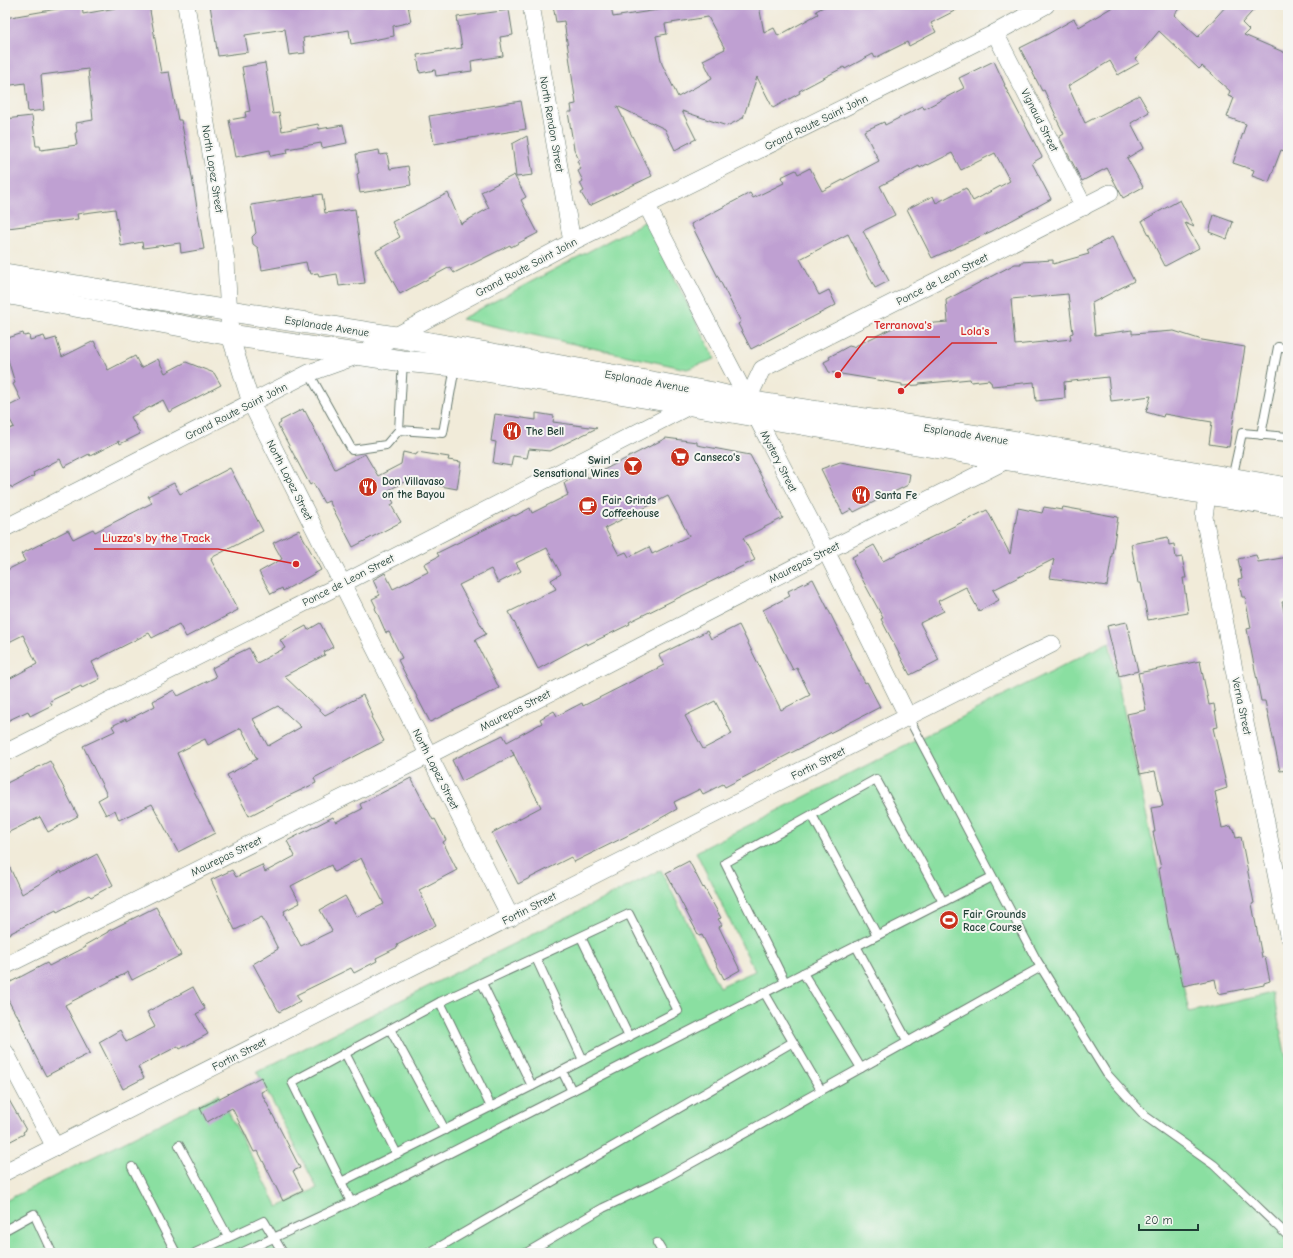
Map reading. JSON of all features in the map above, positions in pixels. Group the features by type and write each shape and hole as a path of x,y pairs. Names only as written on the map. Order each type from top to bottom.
{"street":[{"name":"North Lopez Street","path":"186,5 214,171 226,261 230,311 230,335 251,403 511,918"},
{"name":"North Rendon Street","path":"531,5 572,242"},
{"name":"Grand Route Saint John","path":"5,528 309,373 362,354 397,337 572,242 995,33 1046,5"},
{"name":"Vignaud Street","path":"995,33 1084,207"},
{"name":"Ponce de Leon Street","path":"752,409 762,370 1110,193"},
{"name":"Mystery Street","path":"647,206 826,551 908,717"},
{"name":"Esplanade Avenue","path":"5,274 397,337 714,393 752,409"},
{"name":"Esplanade Avenue","path":"5,293 230,335 403,361 455,366 691,405 752,409 1009,451 1208,485 1288,507"},
{"name":"Ponce de Leon Street","path":"5,753 342,584 691,405"},
{"name":"Maurepas Street","path":"5,966 429,755 826,551 1009,451"},
{"name":"Esplanade Avenue","path":"1208,485 1232,480 1288,488"},
{"name":"Verna Street","path":"1208,485 1204,517 1288,935"},
{"name":"Fortin Street","path":"5,1172 1052,644"},
{"path":"5,1052 55,1147"}],"lane":[{"path":"1262,435 1278,347 1288,349"},
{"path":"309,373 352,450 386,445 399,430 403,361"},
{"path":"399,430 443,433 455,366"},
{"path":"1232,480 1242,433 1288,437"},
{"path":"908,717 1041,967 1107,1074 1145,1116 1214,1165 1288,1236"},
{"path":"785,982 725,863 876,779 943,902"},
{"path":"812,815 877,935"},
{"path":"241,1253 378,1190 992,876"},
{"path":"342,1182 678,1011 629,914 440,1002 292,1082 351,1202"},
{"path":"581,937 629,1036"},
{"path":"856,946 908,1042"},
{"path":"536,958 583,1060"},
{"path":"526,1253 603,1208 658,1182 1041,967"},
{"path":"803,973 861,1068"},
{"path":"482,983 532,1086"},
{"path":"764,992 821,1090"},
{"path":"440,1002 491,1107"},
{"path":"390,1029 445,1130"},
{"path":"429,1253 793,1042"},
{"path":"345,1053 397,1154"},
{"path":"562,1071 572,1091"},
{"path":"180,1145 228,1237"},
{"path":"132,1167 176,1253"},
{"path":"5,1230 34,1214 52,1253"},
{"path":"195,1253 264,1220 284,1253"},
{"path":"657,1243 663,1253"}],"green space":[{"path":"646,221 715,359 687,369 461,319"},
{"name":"Fair Grounds Race Course","path":"1109,642 1189,1012 1273,993 1288,1068 1288,1253 5,1253 5,1201 219,1094 278,1207 317,1188 257,1072 661,870 719,987 755,971 696,852"}],"building":[{"path":"82,5 83,14 116,8 116,5 149,5 161,73 169,72 178,120 181,120 204,249 181,253 180,243 143,248 142,242 121,246 115,209 77,214 78,219 8,228 5,207 5,119 32,116 36,146 40,146 41,150 77,145 75,133 77,132 76,123 93,120 88,69 41,75 44,110 28,112 25,83 5,86 5,18"},
{"path":"210,5 408,5 411,22 393,26 394,36 351,44 349,30 303,38 305,53 289,55 285,29 245,35 248,52 218,56"},
{"path":"553,5 611,5 613,17 664,9 664,6 673,5 759,5 764,33 774,28 778,36 818,14 816,11 827,5 966,5 931,23 936,32 909,46 907,42 875,58 873,54 845,69 844,67 799,91 800,93 773,108 757,77 743,118 727,126 682,111 696,139 675,150 665,129 617,106 652,176 589,206 581,193 584,191 580,183 583,181 578,171 581,169 574,149 568,112 572,112 571,105 576,104 564,21 556,22","holes":["708,17 725,49 703,60 712,78 678,97 662,64 656,36 667,34 665,24"]},
{"path":"1116,5 1182,5 1174,15 1198,37 1227,5 1258,5 1242,23 1249,30 1244,35 1288,54 1288,152 1281,150 1269,182 1252,176 1254,170 1233,163 1246,124 1227,117 1234,98 1228,96 1230,91 1202,66 1199,69 1159,31 1136,59 1139,63 1118,75 1110,61 1068,86 1085,123 1139,95 1149,112 1131,123 1144,148 1127,158 1143,187 1123,198 1107,168 1082,181 1059,137 1064,134 1044,90 1042,91 1020,48 1074,19 1079,27"},
{"path":"509,10 513,35 500,37 503,56 471,61 472,71 436,76 435,70 420,73 417,55 462,48 457,17"},
{"path":"994,61 1004,85 1042,157 1032,163 1051,199 992,231 932,258 907,209 933,196 936,203 966,188 973,201 1010,181 995,153 961,170 952,153 928,165 927,164 920,168 919,166 880,186 895,215 863,231 889,281 875,288 848,234 800,259 819,295 829,290 836,305 751,349 738,324 741,322 691,224 750,193 753,198 784,183 781,177 796,170 798,174 810,168 822,191 879,161 864,131 884,122 885,125 923,106 924,109 964,88 959,78"},
{"path":"265,63 273,114 279,113 282,131 318,124 319,129 343,125 347,143 322,148 321,143 287,149 288,153 271,156 270,150 236,157 229,120 246,117 245,112 250,111 242,67"},
{"path":"521,101 526,129 434,144 429,116"},
{"path":"527,136 533,175 516,177 512,144"},
{"path":"379,150 380,155 387,154 390,169 408,166 411,185 360,193 356,154"},
{"path":"514,175 526,197 521,200 538,233 511,247 510,245 454,273 450,267 400,294 376,251 400,237 392,222 448,193 461,224 489,208 481,192"},
{"path":"322,194 325,213 355,209 365,283 339,286 337,274 319,277 318,273 311,274 310,271 308,271 306,262 262,270 258,248 253,244 252,237 256,233 251,205"},
{"path":"1180,200 1194,227 1185,223 1199,248 1165,266 1142,221"},
{"path":"1214,215 1233,222 1227,239 1209,232"},
{"path":"1112,237 1134,281 1092,303 1095,335 1132,330 1132,334 1174,331 1202,340 1245,347 1229,447 1209,444 1212,422 1164,414 1163,417 1146,412 1151,396 1111,401 1108,377 1064,382 1065,398 1036,401 1034,382 992,386 989,380 971,382 970,379 902,386 902,384 829,372 824,362 830,359 829,357 849,346 853,347 897,326 948,322 946,300 1015,264 1021,264 1021,262 1053,260 1053,264 1089,254 1087,250","holes":["1068,294 1073,333 1070,334 1071,339 1015,345 1011,299"]},
{"path":"23,333 24,336 29,335 30,340 44,336 46,341 56,338 62,357 94,341 108,370 135,356 141,368 158,359 165,373 186,362 214,373 221,385 169,412 163,400 131,417 140,434 120,444 119,441 90,456 89,454 64,467 60,459 33,473 34,476 12,488 11,486 5,489 5,431 14,427 5,411 5,408 21,400 13,384 15,383 5,350 5,339"},
{"path":"303,409 335,469 365,454 378,476 401,464 403,452 416,455 417,452 449,457 448,460 461,462 457,489 408,480 387,491 394,503 391,505 401,522 353,547 329,501 324,503 313,483 310,485 278,425 281,423 280,421"},
{"path":"536,413 554,416 553,422 597,428 550,451 529,449 527,458 513,456 511,466 493,463 496,442 491,441 495,414 536,420"},
{"path":"666,438 697,442 697,445 750,455 783,518 743,538 755,560 629,622 630,624 587,645 586,643 538,669 509,612 556,589 551,580 561,574 547,548 516,563 521,571 498,583 491,569 459,585 486,634 475,640 499,688 430,722 398,660 402,658 389,632 386,633 375,608 376,607 372,599 380,595 373,580 385,573 393,589 428,572 424,564 439,556 437,553 514,515 515,516 530,508 532,513 568,495 564,483 585,472 588,478","holes":["668,496 689,536 652,554 649,547 629,557 626,552 619,555 605,528"]},
{"name":"Santa Fe","path":"840,462 910,474 908,485 854,512 852,509 843,514 821,469"},
{"path":"230,468 263,531 211,558 238,610 186,637 179,624 152,638 149,633 92,662 100,679 82,688 81,686 50,701 52,705 30,716 28,711 5,722 5,681 37,664 23,635 5,644 5,571 25,561 21,554 68,530 73,539 93,529 95,532 152,503 148,496 174,483 180,494"},
{"path":"1044,507 1062,510 1063,507 1118,517 1107,586 1050,578 1054,559 993,590 999,600 979,611 966,587 938,601 944,611 920,623 939,660 910,675 881,619 883,618 853,562 852,557 874,545 883,561 987,510 1010,554 1018,508 1042,513"},
{"path":"299,530 321,570 283,591 282,588 271,594 259,572 282,559 273,543"},
{"path":"1168,537 1169,545 1174,544 1176,558 1182,557 1186,578 1183,578 1188,613 1148,620 1141,583 1138,583 1131,544"},
{"path":"1256,555 1258,562 1288,557 1288,601 1282,602 1288,630 1288,770 1280,771 1265,701 1261,701 1247,629 1251,628 1245,597 1242,597 1238,579 1242,578 1238,559"},
{"path":"813,579 865,683 867,682 880,707 725,787 723,784 703,794 700,789 674,802 677,809 645,827 574,862 571,857 518,884 492,833 541,807 511,749 514,755 462,781 452,760 503,735 507,742 542,723 540,719 554,711 557,716 582,703 583,706 664,665 659,655 707,631 711,639 739,625 781,710 810,695 797,668 793,670 763,610 790,596 788,591","holes":["715,701 732,734 703,749 685,716"]},
{"path":"1127,622 1138,671 1119,676 1107,626"},
{"path":"320,623 333,647 324,652 325,655 284,676 325,715 363,695 373,716 371,717 384,741 314,778 316,783 249,816 227,775 257,759 241,728 208,745 205,739 177,753 215,833 178,852 152,804 119,820 115,810 106,815 98,800 107,795 83,746 115,731 112,726 126,719 126,721 155,706 153,701 174,690 178,696 216,677 212,668 229,659 228,658 249,648 257,663 285,648 280,640 306,626 308,630","holes":["278,706 301,727 268,746 253,719"]},
{"path":"1200,661 1209,705 1214,704 1218,727 1213,728 1227,788 1215,792 1222,828 1231,826 1232,829 1234,829 1236,838 1241,837 1254,903 1252,904 1262,957 1265,957 1270,981 1264,983 1264,985 1218,994 1215,979 1183,986 1168,924 1159,869 1161,868 1153,832 1155,832 1151,808 1163,806 1155,771 1140,774 1127,714 1146,710 1138,673"},
{"path":"50,761 78,816 48,832 40,817 5,834 5,784"},
{"path":"411,778 433,820 435,819 446,840 443,842 457,870 419,890 436,925 397,945 398,947 376,958 377,961 354,973 351,968 296,995 300,1001 279,1012 253,964 278,949 262,917 235,930 211,880 232,870 236,877 262,865 265,872 295,856 287,841 333,817 336,822 362,809 360,804","holes":["361,858 384,904 357,917 345,896 320,910 332,931 301,946 284,914 284,911 300,903 291,886 331,865 334,872"]},
{"path":"97,854 113,885 91,897 89,895 57,912 56,910 5,936 5,857 22,894 61,871 62,873"},
{"path":"689,861 721,918 718,919 722,925 719,927 740,970 724,979 702,935 699,936 666,873"},
{"path":"156,907 181,955 132,980 128,972 65,1005 90,1053 46,1076 17,1014 16,1015 5,994 5,985 47,963 49,966 86,947 85,945 108,931"},
{"path":"193,987 205,1009 196,1014 208,1034 180,1049 178,1046 138,1067 144,1078 123,1089 99,1042 120,1030 126,1042 155,1027 147,1012"},
{"path":"261,1077 267,1089 261,1092 300,1168 293,1171 303,1191 283,1201 258,1151 254,1152 232,1108 207,1122 200,1108"},
{"path":"5,1093 26,1130 23,1132 24,1134 5,1144"}],"place":[{"name":"Terranova's","path":"838,375"},
{"name":"Lola's","path":"901,391"},
{"name":"The Bell","path":"512,431"},
{"name":"Canseco's","path":"680,457"},
{"name":"Swirl - Sensational Wines","path":"633,466"},
{"name":"Don Villavaso on the Bayou","path":"368,487"},
{"name":"Santa Fe","path":"861,495"},
{"name":"Fair Grinds Coffeehouse","path":"588,506"},
{"name":"Liuzza's by the Track","path":"296,564"},
{"name":"Fair Grounds Race Course","path":"949,920"}]}
